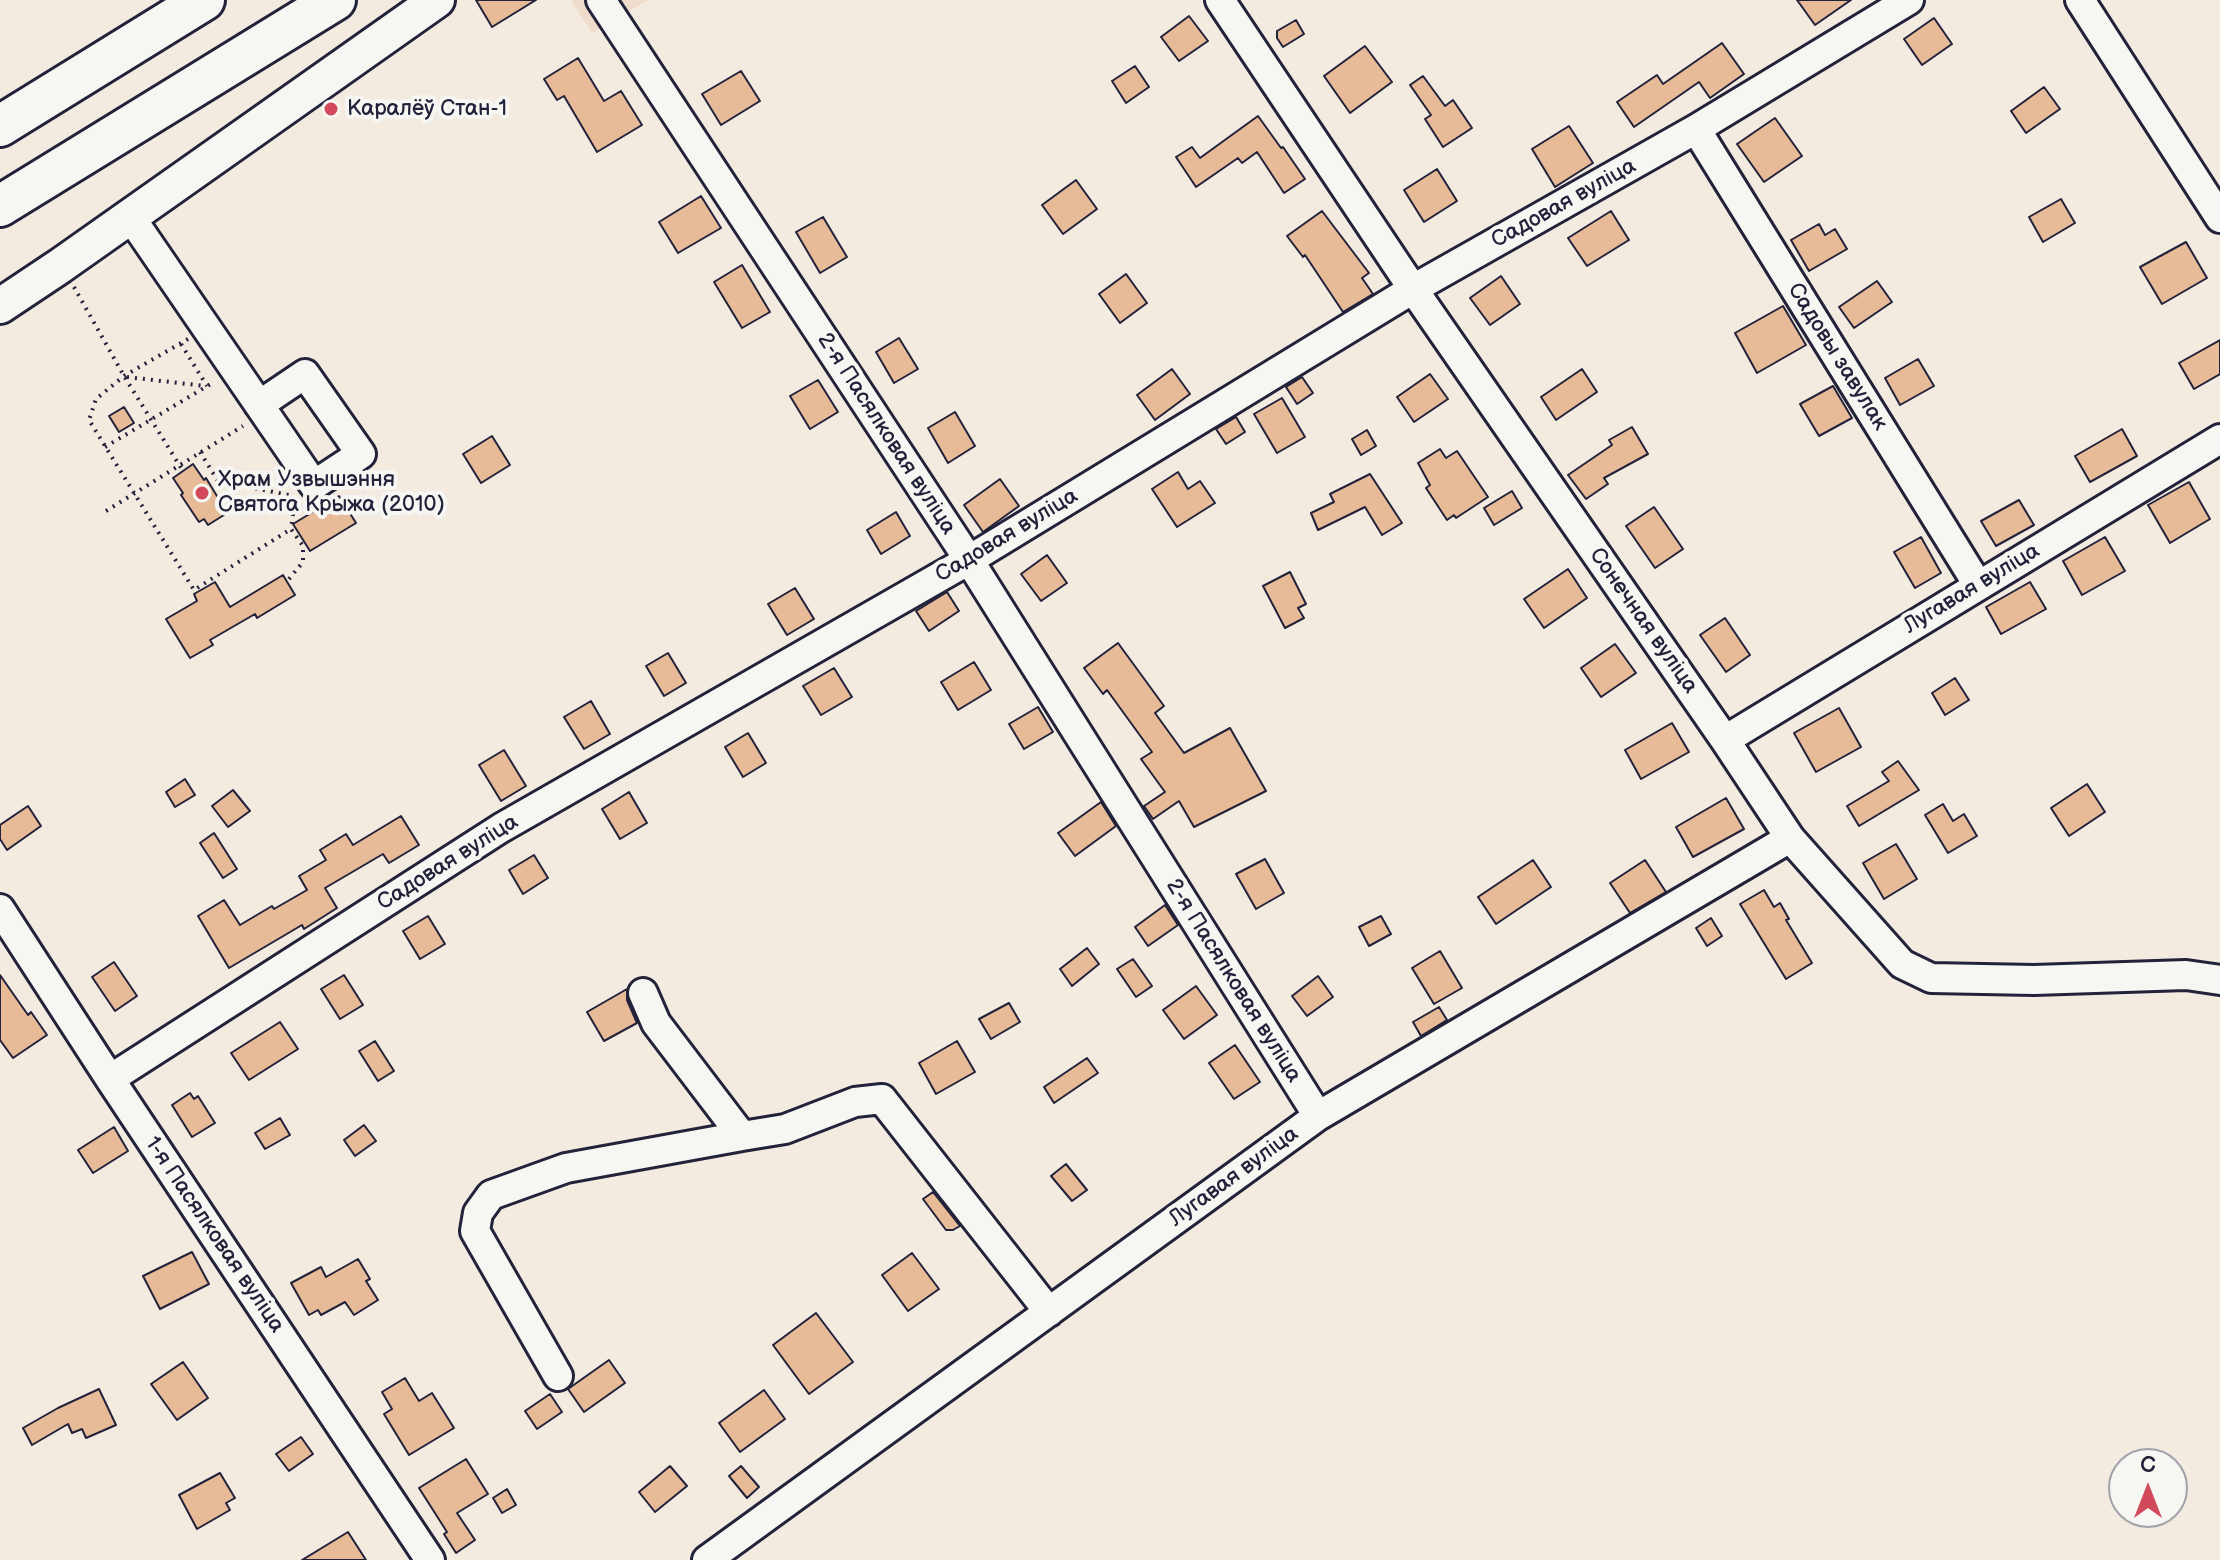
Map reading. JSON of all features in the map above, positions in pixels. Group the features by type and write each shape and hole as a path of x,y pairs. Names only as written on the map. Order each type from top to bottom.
{"highway":[{"path":"0,126 204,0"},
{"path":"0,206 335,0"}],"main road":[{"path":"0,306 437,0"}],"street":[{"name":"2-я Пасялковая вуліца","path":"601,0 969,560 1318,1116"},
{"name":"Сонечная вуліца","path":"1220,0 1413,289 1790,838 1902,964 1931,978 2034,980 2186,975 2220,980"},
{"name":"Садовая вуліца","path":"110,1079 501,828 969,560 1413,289 1696,129 1909,0"},
{"path":"2080,0 2220,218"},
{"name":"Садовы завулак","path":"1696,129 1978,585"},
{"path":"130,217 253,414"},
{"name":"Лугавая вуліца","path":"1725,740 2220,439"},
{"name":"Лугавая вуліца","path":"707,1560 1318,1116 1790,838"},
{"name":"1-я Пасялковая вуліца","path":"0,909 430,1560"},
{"path":"643,993 656,1023 742,1136"},
{"path":"558,1376 475,1231 478,1213 491,1195 566,1168 785,1129 855,1102 882,1099 1049,1312"}],"path":[{"path":"69,278 124,376 183,471"},
{"path":"191,338 124,376 96,399 89,420 194,590 291,529"},
{"path":"181,344 207,386"},
{"path":"124,376 207,386"},
{"path":"105,447 217,380"},
{"path":"106,511 253,414"},
{"path":"200,451 218,481 305,499"},
{"path":"289,579 303,562 303,546 291,529 297,484"}],"shaded area":[{"path":"571,0 648,0 592,33"}],"building":[{"path":"476,0 536,0 492,27"},
{"path":"1797,0 1851,0 1815,25"},
{"path":"1189,16 1208,41 1179,61 1161,37"},
{"path":"1934,18 1952,44 1922,65 1904,39"},
{"path":"1296,20 1304,34 1283,47 1277,38 1277,31"},
{"path":"1722,43 1744,74 1710,98 1699,82 1634,127 1617,102 1657,75 1663,84"},
{"path":"1365,46 1392,82 1350,113 1324,76"},
{"path":"578,58 604,101 621,91 642,125 597,152 564,96 557,100 544,79"},
{"path":"1135,66 1149,87 1126,103 1112,81"},
{"path":"741,71 760,101 721,125 702,94"},
{"path":"1423,76 1445,106 1453,100 1472,128 1443,147 1425,119 1431,115 1410,85"},
{"path":"2044,87 2060,109 2026,133 2011,111"},
{"path":"1258,116 1305,179 1284,193 1257,152 1242,163 1238,158 1196,187 1176,157 1192,147 1200,158"},
{"path":"1775,118 1802,156 1764,182 1737,144"},
{"path":"1569,126 1593,163 1555,187 1532,149"},
{"path":"1437,169 1457,201 1424,222 1404,190"},
{"path":"1076,180 1097,209 1063,234 1042,205"},
{"path":"701,196 721,228 678,253 659,222"},
{"path":"2061,199 2075,223 2043,242 2029,217"},
{"path":"1322,211 1369,273 1362,278 1373,294 1343,312 1305,255 1303,257 1287,236"},
{"path":"1611,211 1629,240 1587,266 1568,238"},
{"path":"823,217 847,257 820,273 796,232"},
{"path":"1819,224 1825,235 1835,229 1847,249 1809,271 1791,240"},
{"path":"2186,242 2207,278 2162,304 2140,267"},
{"path":"742,265 770,312 742,328 714,282"},
{"path":"1126,274 1147,303 1120,323 1099,294"},
{"path":"1501,276 1520,304 1490,325 1470,298"},
{"path":"1877,281 1892,302 1854,328 1839,307"},
{"path":"1783,306 1806,345 1757,373 1735,333"},
{"path":"899,338 918,369 894,383 876,352"},
{"path":"2220,340 2220,374 2194,389 2179,363"},
{"path":"1918,359 1934,386 1900,405 1885,378"},
{"path":"1172,369 1190,394 1155,420 1137,395"},
{"path":"1582,369 1597,392 1556,420 1541,397"},
{"path":"1430,374 1448,399 1414,422 1397,397"},
{"path":"1302,377 1313,393 1297,404 1286,387"},
{"path":"818,380 838,412 810,429 790,396"},
{"path":"1833,386 1852,418 1819,436 1800,404"},
{"path":"1282,398 1305,437 1277,453 1254,414"},
{"path":"124,407 134,423 119,432 109,416"},
{"path":"955,412 975,446 948,463 928,428"},
{"path":"1236,417 1245,432 1226,444 1216,429"},
{"path":"1632,427 1648,454 1604,478 1608,484 1586,499 1568,475 1612,445 1609,440"},
{"path":"2122,429 2137,456 2090,482 2075,456"},
{"path":"1367,430 1376,446 1361,455 1352,439"},
{"path":"492,436 510,465 481,483 463,454"},
{"path":"1440,449 1446,458 1457,451 1488,497 1456,518 1454,515 1447,520 1426,488 1430,485 1418,463"},
{"name":"Храм Узвышэння Святога Крыжа (2010)","path":"193,464 204,480 206,478 223,506 219,508 224,515 208,525 204,519 199,522 173,478"},
{"path":"1178,472 1188,489 1200,481 1215,503 1177,527 1152,489"},
{"path":"1370,474 1402,523 1382,535 1365,507 1318,530 1311,513 1334,502 1330,494"},
{"path":"1000,479 1019,506 983,532 964,505"},
{"path":"2189,482 2210,519 2170,543 2148,505"},
{"path":"1512,491 1522,508 1494,525 1484,508"},
{"path":"339,496 356,523 310,551 293,524"},
{"path":"2019,500 2034,525 1996,546 1981,521"},
{"path":"1654,507 1683,549 1655,568 1626,526"},
{"path":"896,512 910,536 881,554 867,530"},
{"path":"1921,537 1941,573 1915,588 1894,552"},
{"path":"2105,537 2125,571 2082,595 2063,561"},
{"path":"1047,555 1067,583 1041,601 1021,574"},
{"path":"1568,569 1587,598 1544,628 1524,599"},
{"path":"1290,572 1306,604 1298,608 1304,618 1285,628 1263,586"},
{"path":"283,575 295,595 257,618 255,614 210,640 213,645 190,658 166,619 197,601 194,594 215,582 230,607"},
{"path":"2030,582 2046,609 2001,634 1986,607"},
{"path":"795,588 814,619 787,635 768,604"},
{"path":"947,592 959,611 929,631 916,611"},
{"path":"1725,618 1750,655 1726,672 1700,635"},
{"path":"1118,643 1164,706 1155,713 1184,753 1230,728 1266,791 1194,827 1179,801 1153,819 1144,806 1165,792 1141,759 1152,752 1107,690 1103,694 1084,668"},
{"path":"1615,644 1636,673 1601,697 1581,668"},
{"path":"668,653 686,683 664,696 646,666"},
{"path":"974,662 991,690 958,710 941,682"},
{"path":"834,668 852,697 821,715 803,686"},
{"path":"1955,678 1969,700 1945,715 1932,693"},
{"path":"591,701 610,734 584,749 564,717"},
{"path":"1038,707 1053,732 1024,749 1009,724"},
{"path":"1839,708 1861,747 1816,772 1794,733"},
{"path":"1672,723 1689,752 1641,779 1625,750"},
{"path":"748,733 766,763 743,777 725,747"},
{"path":"504,750 526,786 501,801 479,765"},
{"path":"1898,761 1919,790 1859,826 1847,806 1889,781 1882,772"},
{"path":"185,779 195,795 175,807 166,792"},
{"path":"2087,784 2105,812 2069,836 2051,808"},
{"path":"233,790 250,811 228,827 212,806"},
{"path":"629,792 647,823 620,839 602,809"},
{"path":"1726,798 1744,829 1693,857 1676,827"},
{"path":"1101,802 1116,826 1075,856 1058,833"},
{"path":"1943,804 1953,821 1964,814 1977,836 1948,853 1925,815"},
{"path":"28,806 41,826 7,850 0,839 0,825"},
{"path":"401,816 419,845 389,863 383,854 325,888 337,908 229,968 198,916 224,900 240,925 272,906 274,909 307,890 299,876 326,860 320,850 346,834 353,845"},
{"path":"214,833 237,869 223,878 200,843"},
{"path":"1896,844 1917,879 1884,899 1863,863"},
{"path":"534,855 548,878 523,894 509,870"},
{"path":"1265,859 1284,893 1256,909 1236,874"},
{"path":"1533,860 1551,887 1496,924 1478,897"},
{"path":"1645,860 1666,892 1630,913 1610,883"},
{"path":"1764,890 1774,907 1780,903 1789,919 1786,920 1812,963 1786,979 1740,904"},
{"path":"1165,905 1178,925 1148,946 1135,927"},
{"path":"428,916 445,944 420,959 403,931"},
{"path":"1381,916 1391,934 1369,946 1359,927"},
{"path":"1711,918 1722,936 1707,946 1696,928"},
{"path":"1087,948 1099,964 1072,986 1060,969"},
{"path":"1440,951 1462,988 1434,1004 1412,968"},
{"path":"1133,959 1152,986 1136,997 1117,969"},
{"path":"114,962 137,996 115,1011 92,977"},
{"path":"0,975 28,1015 31,1012 47,1035 13,1058 0,1040"},
{"path":"344,975 363,1005 340,1019 321,989"},
{"path":"1318,976 1333,997 1307,1016 1292,996"},
{"path":"1196,986 1217,1015 1184,1039 1163,1010"},
{"path":"627,989 627,1000 637,1023 604,1041 587,1012"},
{"path":"1009,1003 1020,1022 991,1039 979,1019"},
{"path":"1439,1007 1447,1020 1421,1036 1413,1022"},
{"path":"280,1022 298,1049 249,1080 231,1053"},
{"path":"375,1041 394,1071 378,1081 359,1051"},
{"path":"957,1041 975,1072 936,1094 919,1063"},
{"path":"1235,1045 1260,1082 1234,1099 1209,1063"},
{"path":"1087,1058 1098,1073 1054,1103 1044,1087"},
{"path":"190,1093 194,1099 198,1096 215,1123 192,1137 172,1105"},
{"path":"280,1118 290,1135 265,1149 255,1133"},
{"path":"364,1125 376,1141 355,1156 344,1140"},
{"path":"114,1127 128,1151 93,1173 78,1150"},
{"path":"1066,1164 1087,1190 1072,1201 1051,1176"},
{"path":"933,1192 960,1226 946,1230 923,1199"},
{"path":"192,1252 209,1284 160,1309 143,1276"},
{"path":"912,1253 939,1289 908,1311 882,1275"},
{"path":"358,1259 370,1279 366,1281 378,1300 354,1315 345,1302 321,1315 318,1310 309,1315 291,1283 321,1267 326,1277"},
{"path":"816,1313 853,1362 809,1394 773,1345"},
{"path":"609,1360 625,1383 584,1412 568,1389"},
{"path":"183,1362 208,1398 177,1420 151,1384"},
{"path":"405,1378 419,1401 432,1393 454,1428 409,1455 384,1414 392,1409 382,1392"},
{"path":"99,1389 116,1425 86,1438 82,1429 72,1433 68,1424 32,1445 23,1428"},
{"path":"764,1390 785,1419 740,1452 719,1423"},
{"path":"550,1394 562,1412 537,1429 525,1411"},
{"path":"301,1437 313,1454 289,1471 276,1454"},
{"path":"466,1459 488,1494 457,1513 475,1540 456,1553 444,1534 447,1532 419,1488"},
{"path":"670,1466 687,1486 655,1512 639,1492"},
{"path":"741,1466 759,1487 747,1498 729,1476"},
{"path":"220,1473 235,1498 226,1503 230,1510 197,1529 179,1495"},
{"path":"507,1489 516,1505 502,1513 493,1498"},
{"path":"348,1532 366,1560 302,1560"}],"place":[{"name":"Каралёў Стан-1","path":"331,109"},
{"name":"Храм Узвышэння Святога Крыжа (2010)","path":"202,493"}]}
